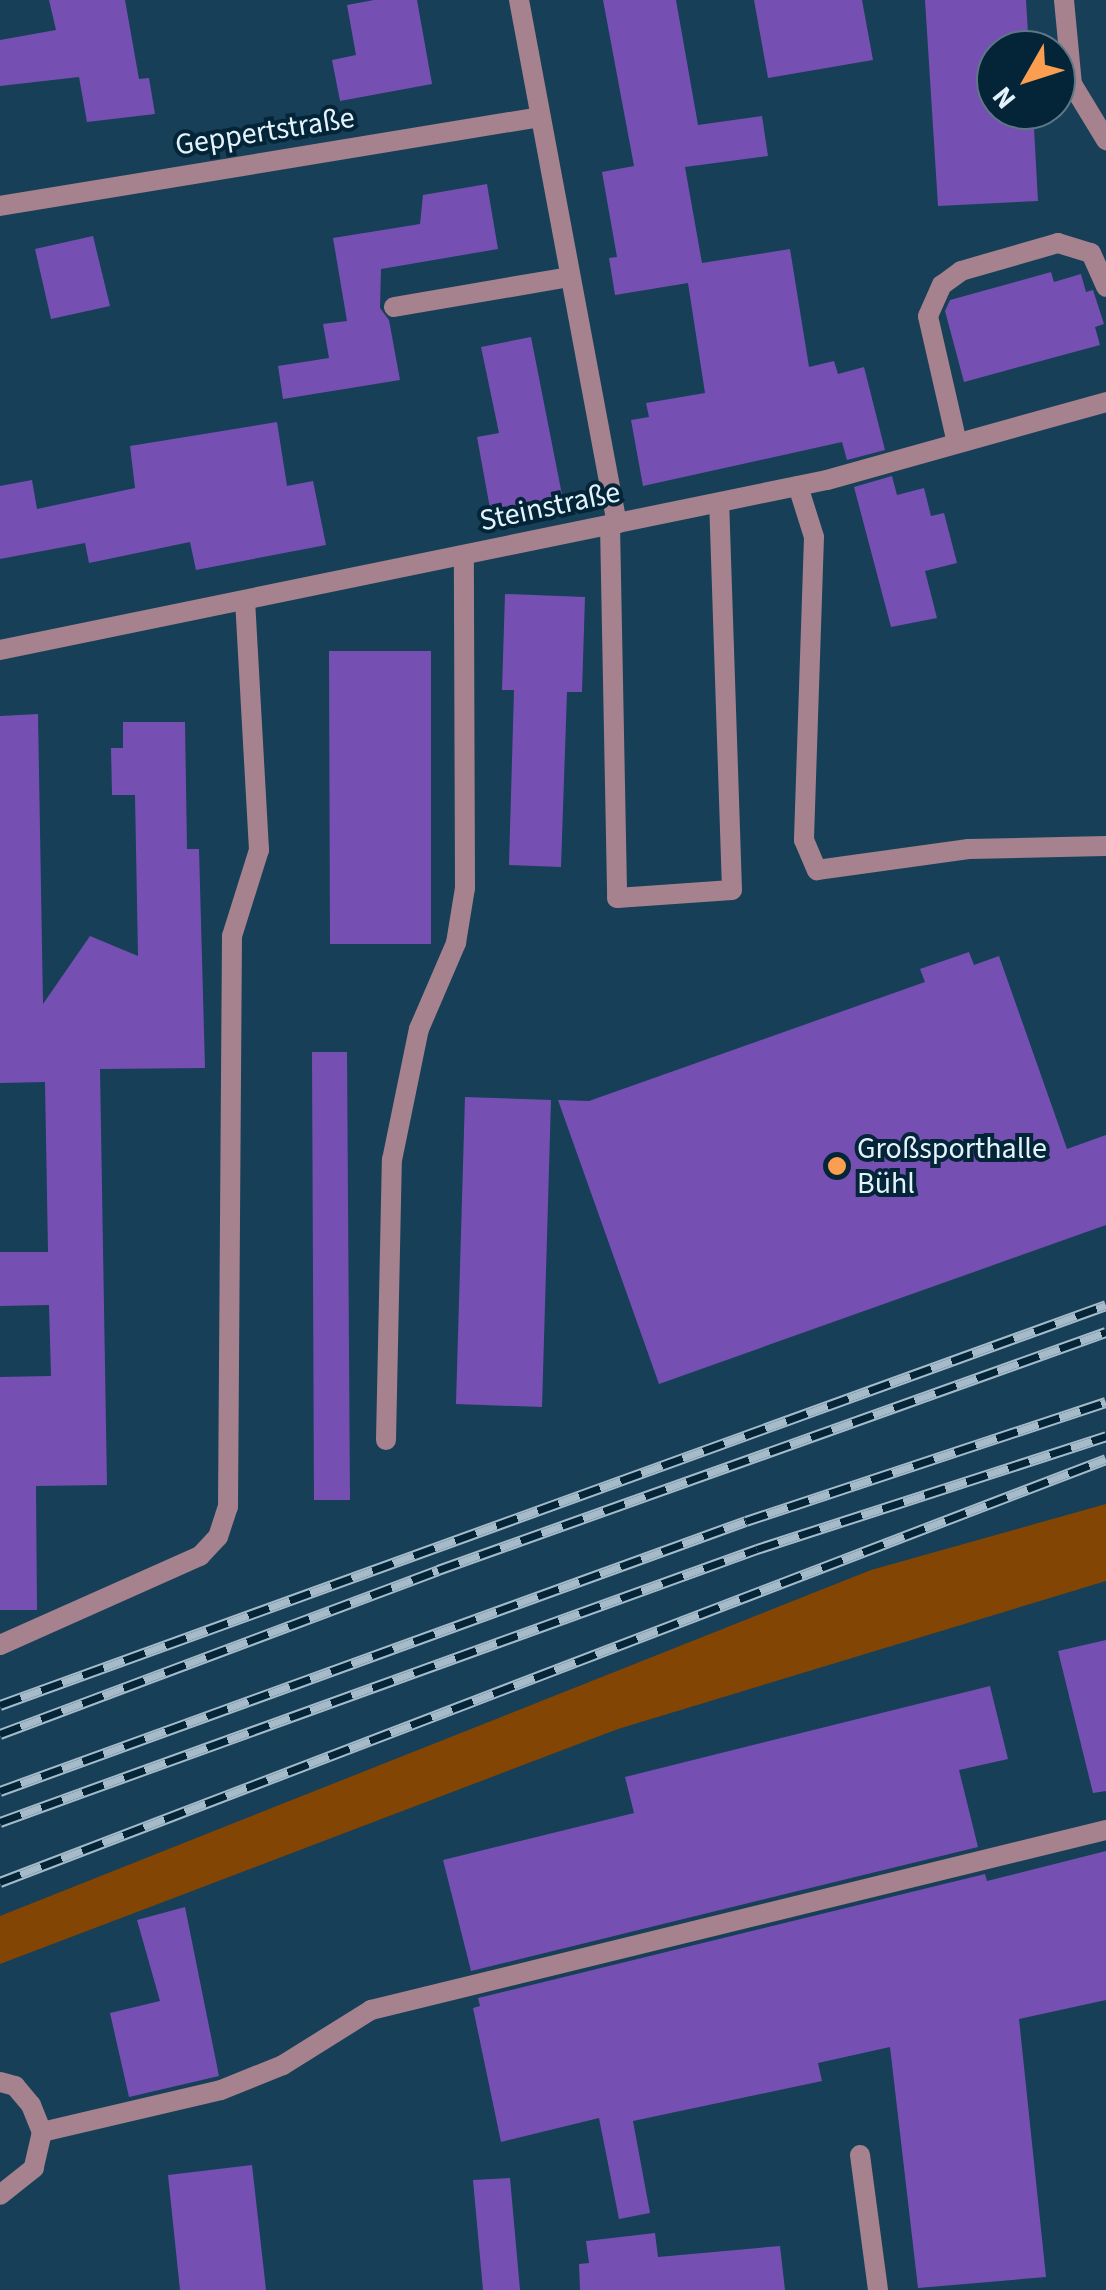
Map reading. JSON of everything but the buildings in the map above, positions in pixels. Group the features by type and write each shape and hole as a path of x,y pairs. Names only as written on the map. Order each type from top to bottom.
{"street":[{"path":"519,0 614,524 617,898 732,890 719,502"},
{"path":"1064,0 1072,84 1106,140"},
{"name":"Geppertstraße","path":"0,206 540,117"},
{"path":"957,443 928,316 942,284 961,271 1058,242 1091,254 1106,287"},
{"path":"394,306 568,276"},
{"name":"Steinstraße","path":"0,650 798,486 1106,402"},
{"path":"798,486 814,538 804,840 817,870 969,849 1106,846"},
{"path":"386,1440 392,1160 419,1029 456,943 466,888 464,555"},
{"path":"0,1645 200,1556 218,1537 228,1506 232,936 259,850 245,600"},
{"path":"42,2132 221,2090 283,2065 371,2010 1106,1830"},
{"path":"0,2082 14,2086 32,2106 42,2132 34,2168 0,2195"},
{"path":"860,2156 878,2290"}],"shaded area":[{"path":"1106,1504 1106,1581 618,1729 0,1964 0,1916 871,1570"}],"railway":[{"path":"0,1705 1106,1305"},
{"path":"0,1734 438,1570 1106,1332"},
{"path":"0,1791 746,1521 1106,1402"},
{"path":"0,1822 757,1549 1106,1436"},
{"path":"0,1882 1106,1459"}],"place":[{"name":"Großsporthalle Bühl","path":"837,1166"}]}
